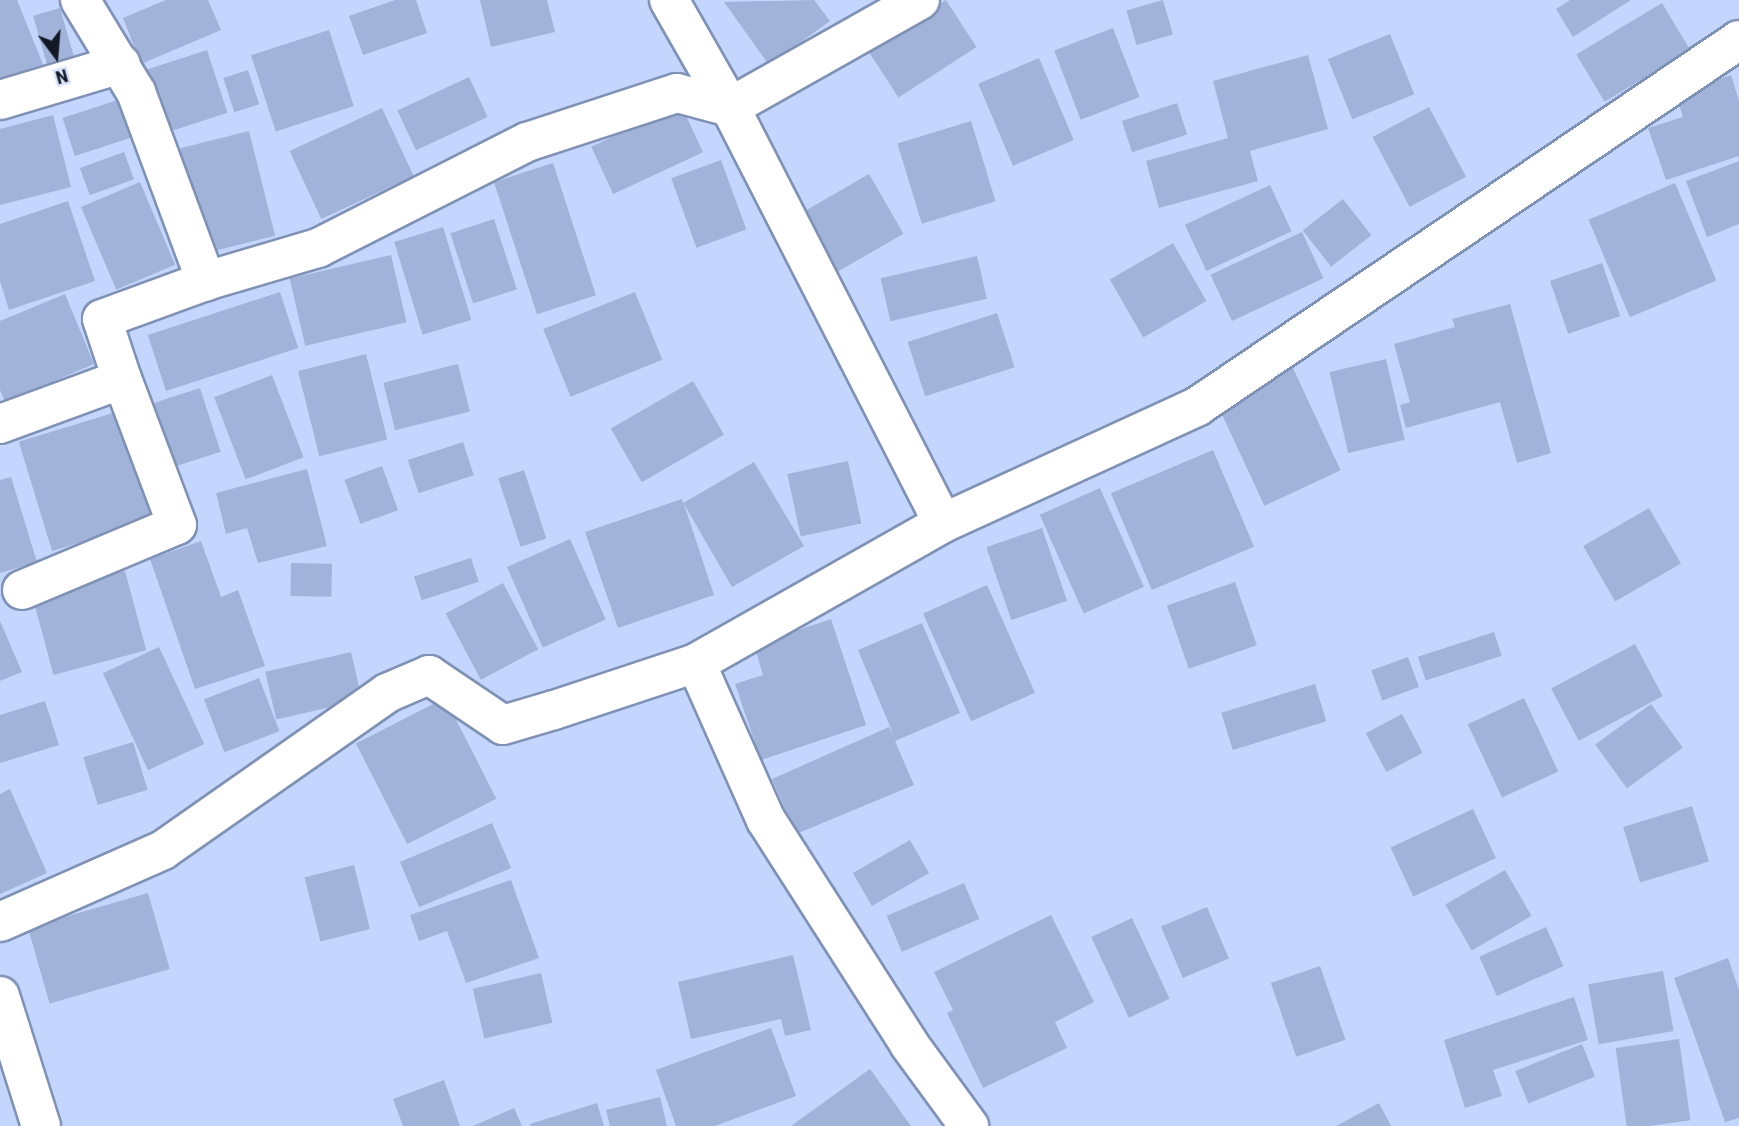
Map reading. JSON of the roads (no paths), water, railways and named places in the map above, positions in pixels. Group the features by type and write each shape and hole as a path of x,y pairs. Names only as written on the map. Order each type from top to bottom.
{"street":[{"path":"80,0 136,92 206,281"},
{"path":"669,0 730,107 943,523"},
{"path":"22,590 177,525 102,319 206,281 318,248 527,142 677,93 730,107 920,0"},
{"path":"0,922 163,850 387,693 429,675 503,725 696,663 943,523 1198,406 1739,40"},
{"path":"0,100 121,64"},
{"path":"0,424 122,379"},
{"path":"696,663 766,820 909,1044 969,1126"},
{"path":"0,996 41,1126"}]}
